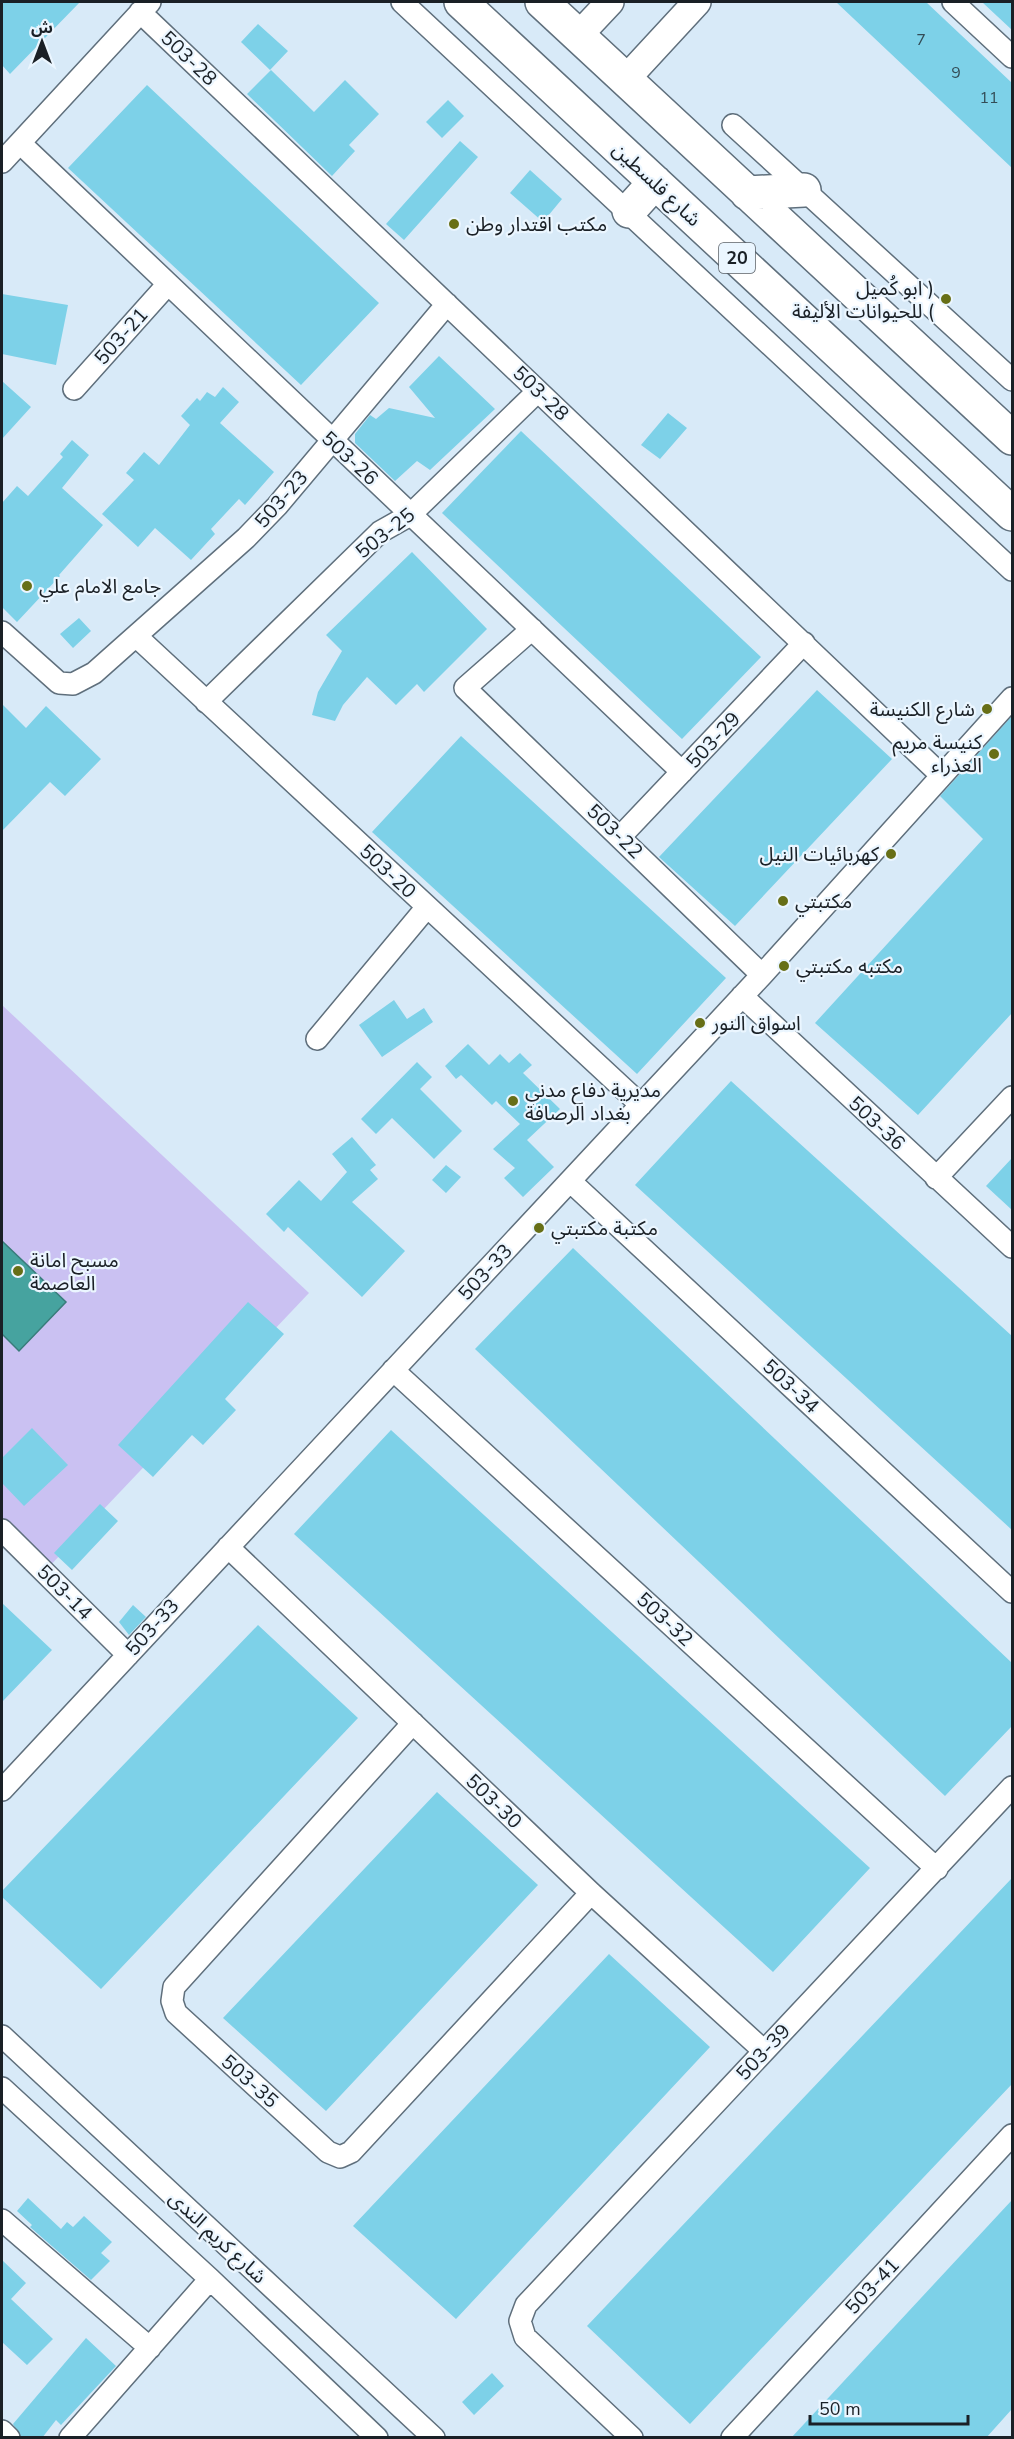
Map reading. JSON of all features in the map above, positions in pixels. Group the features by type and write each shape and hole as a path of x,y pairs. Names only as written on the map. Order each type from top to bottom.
{"main road":[{"name":"شارع فلسطين","path":"461,2 1012,514"},
{"path":"542,2 1012,438"},
{"path":"629,211 655,182"},
{"path":"747,193 804,190"}],"street":[{"path":"402,2 1012,570"},
{"path":"578,36 610,2"},
{"path":"625,80 697,2"},
{"path":"953,2 1012,57"},
{"path":"2,162 145,7"},
{"name":"503-28","path":"145,7 538,391 941,775"},
{"path":"733,125 1012,380"},
{"name":"503-26","path":"20,143 682,772"},
{"name":"503-21","path":"74,389 168,284"},
{"name":"503-23","path":"2,632 59,683 73,684 94,673 246,538 277,506 330,439 447,303"},
{"name":"503-25","path":"206,702 380,532 411,515 538,391"},
{"name":"503-22","path":"532,630 465,688 621,836 762,975"},
{"name":"503-20","path":"136,636 641,1105"},
{"name":"503-29","path":"621,836 804,643"},
{"name":"503-33","path":"2,1790 762,975 1012,698"},
{"path":"317,1039 427,907"},
{"name":"503-36","path":"742,996 1012,1247"},
{"path":"936,1178 1012,1097"},
{"name":"503-34","path":"570,1181 1012,1592"},
{"name":"503-32","path":"393,1370 937,1869"},
{"name":"503-14","path":"2,1530 128,1655"},
{"name":"503-30","path":"228,1547 591,1893 764,2051"},
{"name":"503-35","path":"413,1723 174,1988 172,2001 176,2013 328,2152 340,2157 351,2152 591,1893"},
{"name":"503-39","path":"632,2438 525,2337 520,2321 526,2305 1012,1787"},
{"name":"شارع كريم الندى","path":"2,2036 434,2438"},
{"name":"شارع كريم الندى","path":"2,2088 210,2279 377,2438"},
{"name":"503-41","path":"732,2438 1012,2135"},
{"path":"2,2220 150,2348"},
{"path":"70,2438 210,2279"},
{"path":"2,2431 9,2438"}],"shaded area":[{"path":"2,1005 309,1293 45,1571 2,1530"},
{"name":"مسبح امانة العاصمة","path":"2,1241 66,1302 19,1351 2,1334"}],"building":[{"path":"2,2 80,2 10,74 2,65"},
{"path":"836,2 926,2 1012,83 1012,168"},
{"path":"982,2 1012,2 1012,30"},
{"path":"258,24 288,51 270,70 241,42"},
{"path":"271,70 314,112 345,80 379,114 349,145 355,151 332,176 247,94"},
{"path":"147,85 379,303 301,385 68,168"},
{"path":"448,100 464,116 442,138 426,122"},
{"path":"460,141 478,157 404,240 386,224"},
{"path":"530,170 562,199 543,222 510,193"},
{"path":"2,294 68,305 56,365 2,354"},
{"path":"439,356 495,409 430,470 417,461 395,481 355,443 355,434 370,415 376,419 389,408 435,418 409,387"},
{"path":"2,381 31,407 2,439"},
{"path":"223,387 239,402 220,423 274,472 245,505 239,499 211,529 215,534 191,560 155,528 138,547 102,514 134,480 126,473 144,452 159,465 190,425 181,416 197,398 200,401 207,392 215,397"},
{"path":"668,413 687,428 660,459 641,445"},
{"path":"521,431 761,657 682,739 442,513"},
{"path":"72,440 89,455 62,488 103,525 17,622 2,607 2,503 17,486 28,496 63,457 60,454"},
{"path":"412,552 487,629 424,692 417,684 396,705 367,677 343,705 335,721 312,715 318,692 342,651 326,635"},
{"path":"79,618 91,631 73,648 60,634"},
{"path":"817,690 892,759 735,926 659,857"},
{"path":"2,704 26,728 46,706 101,759 65,796 50,782 2,831"},
{"path":"1012,716 1012,1013 918,1115 815,1023 983,839 940,796"},
{"path":"461,736 726,978 637,1074 372,832"},
{"path":"394,1000 407,1019 424,1008 433,1022 382,1057 359,1025"},
{"path":"468,1044 489,1065 500,1054 509,1063 520,1053 532,1065 523,1073 560,1109 527,1140 554,1167 523,1197 504,1178 515,1168 493,1149 520,1124 496,1101 492,1105 461,1075 456,1079 445,1066"},
{"path":"417,1062 432,1077 420,1089 462,1131 434,1159 392,1118 376,1134 361,1119"},
{"path":"731,1081 1012,1336 1012,1530 635,1185"},
{"path":"352,1137 376,1165 370,1170 378,1179 352,1202 405,1251 362,1297 288,1227 284,1232 266,1214 299,1180 321,1201 347,1172 332,1154"},
{"path":"1012,1158 1012,1210 986,1186"},
{"path":"446,1165 461,1177 446,1193 432,1180"},
{"path":"573,1248 1012,1663 1012,1726 945,1796 475,1349"},
{"path":"248,1302 284,1334 225,1399 236,1410 203,1445 192,1435 153,1477 118,1445"},
{"path":"32,1428 68,1465 24,1506 2,1483 2,1458"},
{"path":"391,1430 870,1868 773,1972 294,1534"},
{"path":"100,1504 118,1521 72,1570 54,1553"},
{"path":"2,1603 52,1650 2,1702"},
{"path":"133,1605 146,1617 129,1635 119,1622"},
{"path":"258,1625 358,1718 101,1989 2,1897 2,1891"},
{"path":"437,1792 538,1885 326,2111 223,2018"},
{"path":"1012,1878 1012,2084 690,2424 587,2326"},
{"path":"609,1954 710,2047 456,2319 353,2226"},
{"path":"28,2198 61,2229 67,2222 73,2227 84,2216 112,2242 101,2253 110,2261 91,2280 30,2227 32,2225 17,2211"},
{"path":"1012,2200 1012,2409 986,2438 791,2438"},
{"path":"2,2260 26,2283 11,2299 53,2339 27,2365 2,2342"},
{"path":"86,2338 116,2366 61,2425 56,2420 42,2438 21,2438 13,2424"},
{"path":"492,2373 504,2386 474,2415 462,2402"}],"place":[{"name":"مكتب اقتدار وطن","path":"454,224"},
{"name":"ابو كُميل ) للحيوانات الأليفة (","path":"946,299"},
{"name":"جامع الامام علي","path":"27,586"},
{"name":"شارع الكنيسة","path":"987,709"},
{"name":"كنيسة مريم العذراء","path":"994,754"},
{"name":"كهربائيات النيل","path":"891,854"},
{"name":"مكتبتي","path":"783,901"},
{"name":"مكتبه مكتبتي","path":"784,966"},
{"name":"اسواق النور","path":"700,1023"},
{"name":"مديرية دفاع مدني بغداد الرصافة","path":"513,1101"},
{"name":"مكتبة مكتبتي","path":"539,1228"},
{"name":"مسبح امانة العاصمة","path":"18,1271"}]}
